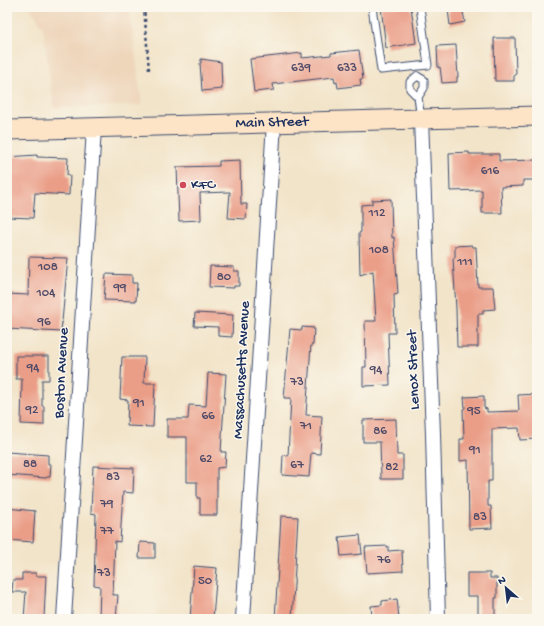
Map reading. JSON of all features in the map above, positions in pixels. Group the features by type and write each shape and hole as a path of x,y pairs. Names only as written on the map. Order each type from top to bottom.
{"main road":[{"name":"Main Street","path":"7,130 537,116"}],"street":[{"name":"Lenox Street","path":"421,120 433,434 438,619"},
{"name":"Massachusetts Avenue","path":"243,619 274,123"},
{"name":"Boston Avenue","path":"64,619 94,128"}],"lane":[{"path":"372,7 380,70 416,67 428,64 420,7"},
{"path":"416,67 417,76"},
{"path":"417,76 424,80 424,88 418,97"},
{"path":"417,76 410,82 410,89 418,97 421,120"}],"path":[{"path":"144,7 149,70"}],"shaded area":[{"path":"30,7 129,7 142,105 54,108 43,27"}],"building":[{"path":"381,7 411,7 416,43 386,48"},
{"path":"462,7 465,22 450,25 448,10"},
{"path":"494,38 515,38 516,75 514,75 514,81 495,81"},
{"path":"456,45 457,82 442,83 440,67 438,68 437,46"},
{"path":"359,50 363,79 360,79 361,85 338,88 334,77 273,84 274,90 254,92 250,59 302,53 302,58"},
{"path":"201,59 221,62 222,89 202,91"},
{"path":"469,152 469,154 499,154 499,161 537,160 537,180 523,180 523,186 501,187 502,213 482,213 482,190 450,191 449,153"},
{"path":"37,155 37,157 68,158 67,175 70,175 69,195 35,193 33,218 7,217 7,157"},
{"path":"240,160 241,204 247,204 246,219 228,218 230,192 200,193 201,220 179,221 177,167 219,166 219,161"},
{"path":"391,199 392,238 394,237 398,294 394,295 395,333 388,333 390,385 363,386 363,367 366,367 365,321 376,321 373,271 360,275 359,233 361,232 361,205 372,204 372,200"},
{"path":"472,245 473,247 476,247 478,287 493,287 495,309 483,310 483,314 478,314 478,347 457,347 453,258 455,258 455,246"},
{"path":"29,257 68,258 61,332 7,329 7,294 28,295"},
{"path":"210,266 234,267 234,271 239,271 239,286 234,286 234,288 209,287"},
{"path":"106,274 132,275 132,283 137,283 136,301 104,300"},
{"path":"195,313 233,315 232,337 218,336 218,327 194,326"},
{"path":"302,327 314,328 313,345 311,345 306,415 322,416 320,454 311,453 309,477 282,475 283,455 288,456 291,398 284,398 290,329 302,330"},
{"path":"16,356 49,356 49,380 42,380 44,425 21,424 22,379 16,379"},
{"path":"122,357 145,357 144,383 155,383 153,427 127,426 128,400 120,399"},
{"path":"208,373 226,374 221,452 226,452 225,467 217,468 217,515 200,515 200,498 197,498 197,482 187,482 187,437 167,437 167,419 188,419 189,405 206,406"},
{"path":"537,394 537,439 520,440 519,428 492,429 492,481 488,481 488,506 491,506 492,528 469,529 468,460 460,461 460,439 464,439 464,397 484,396 484,408 487,409 487,412 519,411 518,395"},
{"path":"396,419 397,455 403,455 403,479 381,479 380,442 363,442 363,420"},
{"path":"7,452 48,455 48,464 51,464 50,477 7,475"},
{"path":"93,466 134,468 133,493 123,492 120,542 115,541 113,595 118,595 116,619 99,619 100,586 94,585 96,514 91,513"},
{"path":"7,508 35,511 33,542 7,540"},
{"path":"281,516 298,517 292,619 275,619"},
{"path":"360,535 362,554 341,556 339,537"},
{"path":"140,542 155,543 155,558 139,558"},
{"path":"388,546 388,551 402,550 403,571 367,573 365,547"},
{"path":"194,566 217,568 213,619 190,619"},
{"path":"22,573 36,573 36,576 46,576 44,619 24,619 26,592 12,592 13,580 22,580"},
{"path":"467,573 490,573 490,578 497,578 495,619 478,619 478,596 467,596"},
{"path":"397,599 399,619 372,619 371,606 382,605 382,601"}],"place":[{"name":"KFC","path":"183,185"}]}
